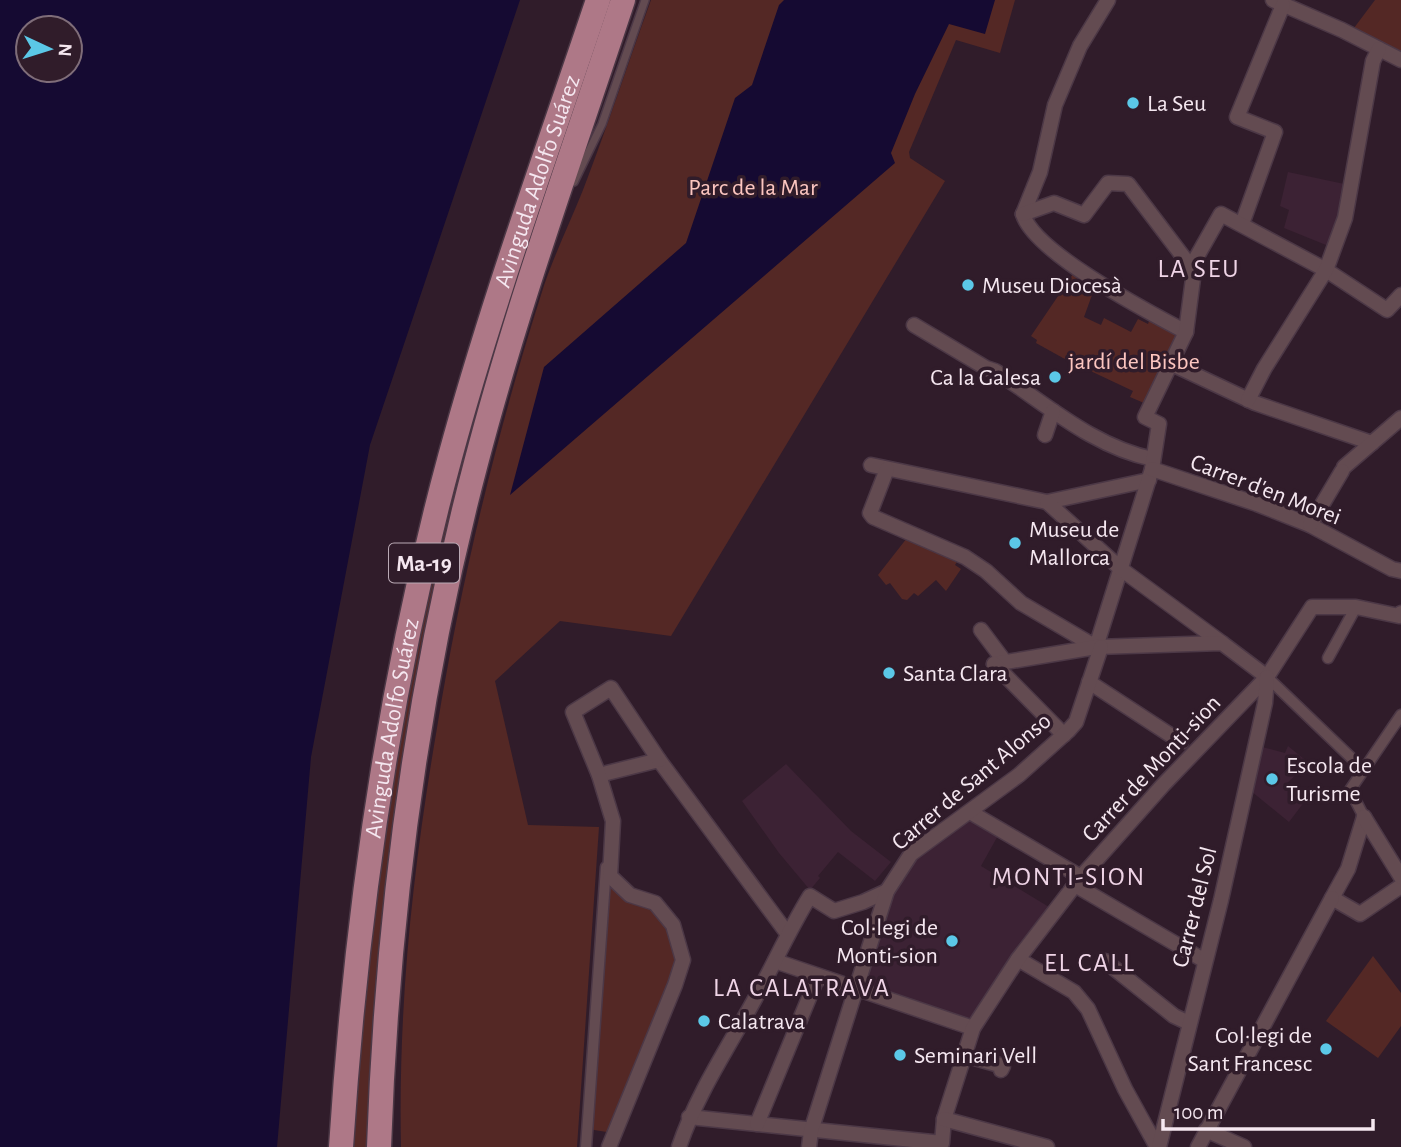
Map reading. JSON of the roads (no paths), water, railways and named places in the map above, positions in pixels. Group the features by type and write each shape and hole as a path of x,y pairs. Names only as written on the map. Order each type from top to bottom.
{"highway":[{"name":"Avinguda Adolfo Suárez","path":"341,1147 352,1000 366,875 413,612 449,459 480,354 598,0"},
{"name":"Avinguda Adolfo Suárez","path":"379,1147 382,1066 396,902 412,778 455,550 504,361 623,0"}],"street":[{"path":"1023,214 1040,172 1055,105 1080,46 1108,0"},
{"path":"1242,224 1275,132 1237,117 1278,2 1401,60"},
{"path":"1248,400 1264,369 1326,270 1345,218 1373,61 1379,49"},
{"path":"1023,214 1054,203 1084,215 1108,183 1128,184 1194,271 1186,332 1172,363 1248,400 1372,443"},
{"path":"1023,214 1034,234 1115,295 1186,332"},
{"path":"1191,267 1220,214 1326,270 1387,310 1401,295"},
{"name":"Carrer d'en Morei","path":"914,325 995,371 1089,434 1142,457 1151,469 1257,504 1310,525 1401,572"},
{"name":"Carrer de Sant Alonso","path":"809,1147 811,1131 887,891 911,854 1019,775 1076,722 1151,469 1160,424 1145,417 1172,363"},
{"path":"1045,435 1053,411"},
{"path":"1310,525 1343,469 1401,418"},
{"path":"871,465 1047,502 1151,469"},
{"path":"887,469 870,513 873,517 965,556 1021,603 1099,647"},
{"path":"1047,502 1121,569 1267,677 1364,770"},
{"name":"Carrer de Monti-sion","path":"936,1144 973,1028 1018,959 1078,881 1163,785 1267,677 1312,607 1356,607"},
{"path":"1328,658 1356,607 1399,616 1401,613"},
{"path":"981,630 1000,663 1064,735"},
{"path":"1000,663 1099,647 1222,643"},
{"name":"Carrer del Sol","path":"1158,1147 1221,900 1265,703 1267,677"},
{"path":"1089,682 1181,742"},
{"path":"609,1147 676,985 683,960 673,925 655,902 630,894 610,876 612,821 599,775 573,712 611,688 659,760 787,933"},
{"path":"1401,715 1350,790 1401,877"},
{"path":"599,775 659,760"},
{"path":"971,812 1205,961"},
{"path":"1198,1147 1348,869 1364,817"},
{"path":"586,1147 608,822"},
{"path":"1332,898 1360,914 1401,886"},
{"path":"679,1147 689,1117 775,961 787,933 810,896 834,911 887,891"},
{"path":"1018,959 1074,992 1081,1000 1125,1089 1158,1147"},
{"path":"775,961 973,1028"},
{"path":"1105,961 1174,1016 1189,1023"},
{"path":"757,1124 818,976"},
{"path":"964,1055 1003,1066 1001,1070"},
{"path":"689,1117 936,1144"},
{"path":"944,1119 1047,1147"},
{"path":"1206,1130 1244,1147"}],"lane":[{"path":"572,185 602,124 645,0"},
{"path":"536,258 566,197"}],"place":[{"name":"La Seu","path":"1133,103"},
{"name":"Museu Diocesà","path":"968,285"},
{"name":"Ca la Galesa","path":"1055,377"},
{"name":"Museu de Mallorca","path":"1015,543"},
{"name":"Santa Clara","path":"889,673"},
{"name":"Escola de Turisme","path":"1272,779"},
{"name":"Col·legi de Monti-sion","path":"952,941"},
{"name":"Calatrava","path":"704,1021"},
{"name":"Col·legi de Sant Francesc","path":"1326,1049"},
{"name":"Seminari Vell","path":"900,1055"}],"district":[{"name":"LA SEU","path":"1199,268"},
{"name":"MONTI-SION","path":"1069,876"},
{"name":"EL CALL","path":"1090,962"},
{"name":"LA CALATRAVA","path":"802,987"}],"park label":[{"name":"Parc de la Mar","path":"753,187"},
{"name":"jardí del Bisbe","path":"1134,361"}]}
